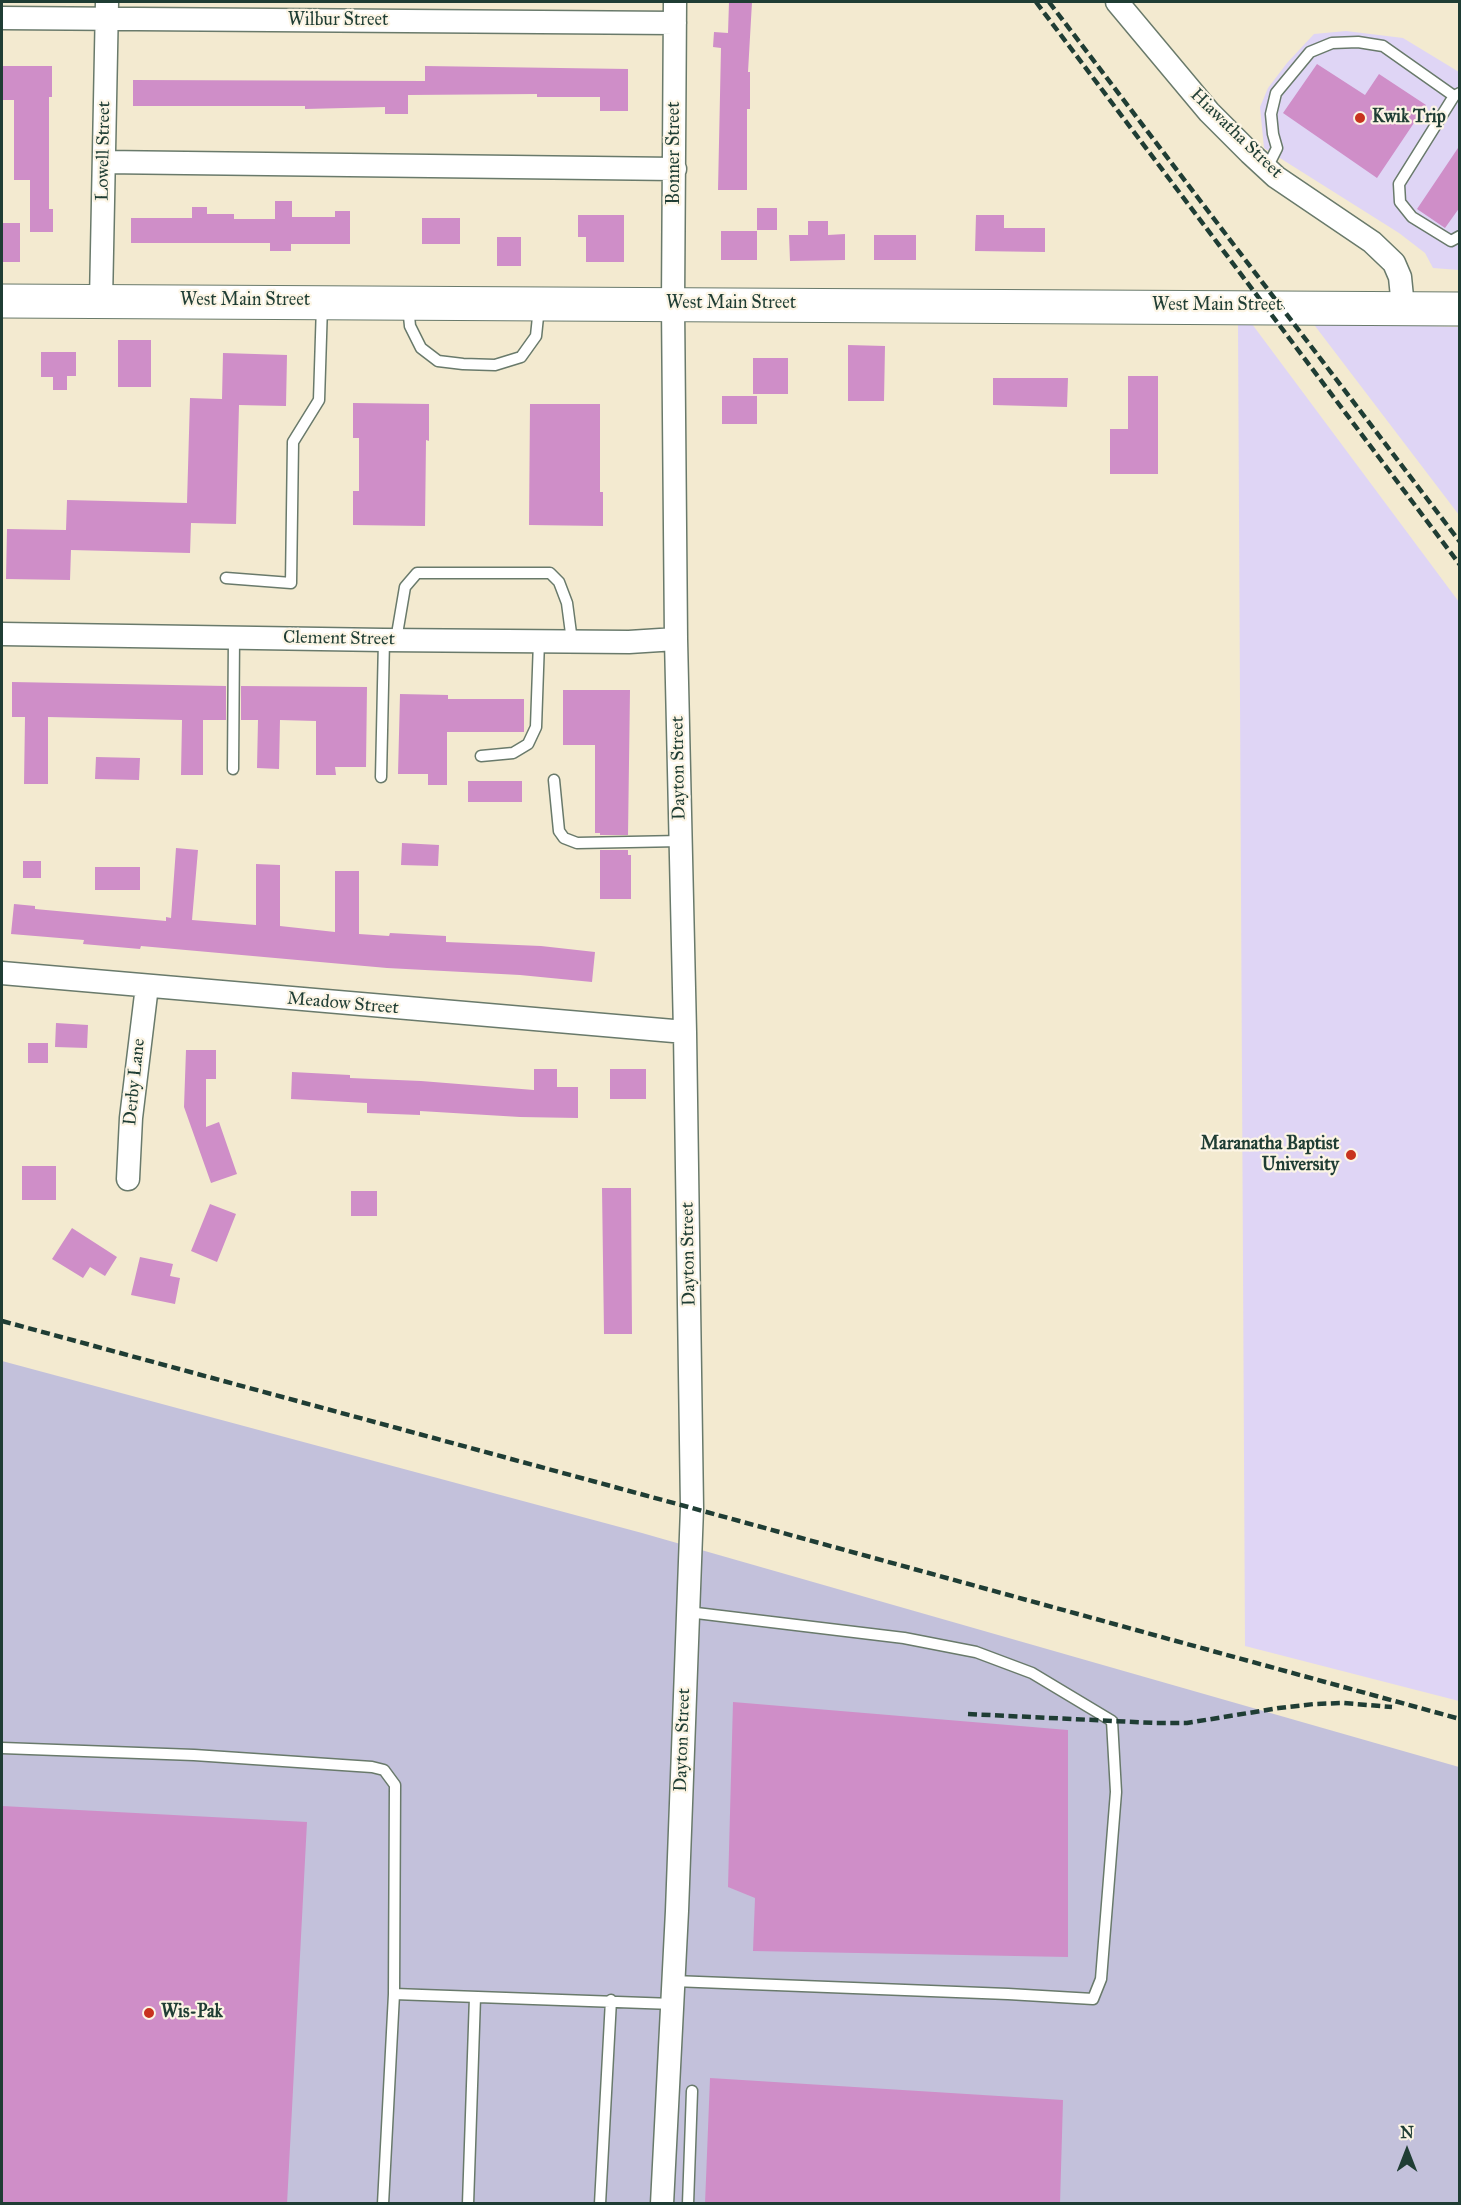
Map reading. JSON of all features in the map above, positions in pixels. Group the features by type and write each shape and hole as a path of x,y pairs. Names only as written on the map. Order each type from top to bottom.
{"main road":[{"name":"West Main Street","path":"2,301 1460,309"}],"street":[{"name":"Hiawatha Street","path":"1117,2 1209,112 1267,168 1372,242 1394,263 1400,277 1403,307"},
{"name":"Wilbur Street","path":"2,18 107,10 675,12"},
{"name":"Lowell Street","path":"101,301 107,10"},
{"name":"Bonner Street","path":"673,304 675,12"},
{"path":"104,162 675,169"},
{"name":"Dayton Street","path":"662,2204 673,2004 692,1508 676,639 673,304"},
{"name":"Clement Street","path":"2,634 390,640 676,639"},
{"name":"Meadow Street","path":"2,973 685,1032"},
{"name":"Derby Lane","path":"128,1179 130,1118 147,986"}],"lane":[{"path":"1267,168 1277,147 1271,114 1276,93 1310,52 1332,43 1358,42 1383,46 1457,95 1399,184 1400,202 1412,217 1451,241 1460,236"},
{"path":"226,578 291,583 292,441 319,400 322,302"},
{"path":"407,302 410,326 421,348 438,361 495,365 521,357 536,336 539,303"},
{"path":"381,777 390,640 405,587 417,573 550,573 559,582 567,603 572,641"},
{"path":"233,769 234,637"},
{"path":"481,756 513,753 528,744 536,727 539,641"},
{"path":"554,780 559,831 564,838 577,843 681,841"},
{"path":"673,1981 1093,1999 1101,1979 1116,1792 1112,1721 1032,1673 976,1652 904,1638 688,1612"},
{"path":"2,1748 194,1755 372,1767 384,1770 395,1785 394,1994 383,2204"},
{"path":"394,1994 673,2004"},
{"path":"468,2204 475,1997"},
{"path":"600,2204 611,2000"},
{"path":"688,2204 692,2091"}],"shaded area":[{"path":"1346,31 1403,38 1459,72 1459,270 1433,268 1425,253 1399,233 1264,148 1260,107 1268,88 1314,34"},
{"path":"1312,322 1459,327 1459,515"},
{"name":"Maranatha Baptist University","path":"1238,324 1252,324 1459,602 1459,1701 1245,1646"},
{"path":"2,1361 642,1533 1459,1767 1459,2203 2,2203"}],"building":[{"path":"729,2 752,2 748,72 750,72 750,109 747,109 747,190 718,190 721,48 713,47 714,32 728,33"},
{"path":"1317,64 1365,95 1379,74 1426,105 1377,178 1283,113"},
{"path":"2,66 52,66 52,97 49,97 49,209 53,209 53,232 30,232 30,180 14,180 14,100 2,100"},
{"path":"425,66 628,69 628,111 600,111 600,97 537,97 537,94 408,95 408,114 385,114 385,107 305,109 305,106 133,106 133,80 425,81"},
{"path":"1460,145 1460,207 1445,228 1417,209"},
{"path":"275,201 292,201 292,217 335,217 335,211 350,211 350,244 291,244 291,251 270,251 270,243 131,243 131,218 192,218 192,207 207,207 207,214 234,214 234,219 275,219"},
{"path":"757,208 777,208 777,230 757,230"},
{"path":"578,215 624,215 624,262 586,262 586,237 578,237"},
{"path":"976,215 1004,215 1004,228 1045,228 1045,252 975,251"},
{"path":"422,218 460,218 460,244 422,244"},
{"path":"808,221 828,221 828,235 845,234 845,260 790,261 789,235 808,235"},
{"path":"2,223 20,223 20,262 2,262"},
{"path":"721,231 757,231 757,260 721,260"},
{"path":"874,235 916,235 916,260 874,260"},
{"path":"497,237 521,237 521,266 497,266"},
{"path":"118,340 151,340 151,387 118,387"},
{"path":"848,345 885,346 884,401 848,401"},
{"path":"41,352 76,352 76,376 67,376 67,390 53,390 53,377 41,377"},
{"path":"223,353 287,355 286,406 239,405 236,524 191,523 190,553 71,550 70,580 6,579 7,529 66,530 67,500 187,503 190,398 222,399"},
{"path":"753,358 788,358 788,394 753,394"},
{"path":"1128,376 1158,376 1158,474 1110,474 1110,429 1128,429"},
{"path":"993,378 1068,378 1067,407 993,405"},
{"path":"722,396 757,396 757,424 722,424"},
{"path":"353,403 429,404 429,441 426,440 425,526 353,525 353,491 359,491 359,438 353,438"},
{"path":"530,404 600,404 600,492 603,492 603,526 529,525"},
{"path":"12,682 226,686 226,720 203,720 203,775 181,775 182,720 48,717 48,784 24,784 25,717 12,717"},
{"path":"241,686 367,687 366,767 335,767 336,775 316,775 316,721 280,720 279,769 257,768 258,720 241,720"},
{"path":"563,690 630,690 628,835 595,833 595,745 563,745"},
{"path":"400,694 448,695 448,699 524,699 524,732 447,732 447,785 428,785 428,774 398,774"},
{"path":"96,757 140,758 139,780 95,779"},
{"path":"468,781 522,781 522,802 468,802"},
{"path":"402,843 439,845 438,866 401,865"},
{"path":"176,848 198,850 192,920 256,925 256,864 280,865 280,926 335,932 335,871 359,871 359,934 446,936 446,942 541,946 595,952 592,982 520,975 387,968 141,946 140,949 83,944 84,940 11,934 14,904 35,906 35,909 166,921 166,917 171,918"},
{"path":"600,850 628,850 628,855 631,855 631,899 600,899"},
{"path":"23,861 41,861 41,878 23,878"},
{"path":"95,867 140,867 140,890 95,890"},
{"path":"56,1023 88,1025 87,1048 55,1047"},
{"path":"28,1043 48,1043 48,1063 28,1063"},
{"path":"186,1050 216,1050 216,1079 206,1079 206,1127 219,1122 237,1174 211,1183 184,1107"},
{"path":"534,1069 557,1069 557,1087 578,1087 578,1118 420,1111 420,1115 367,1113 367,1103 291,1099 292,1072 534,1090"},
{"path":"610,1069 646,1069 646,1099 610,1099"},
{"path":"22,1166 56,1166 56,1200 22,1200"},
{"path":"602,1188 631,1188 632,1334 604,1334"},
{"path":"351,1191 377,1191 377,1216 351,1216"},
{"path":"210,1204 236,1214 217,1262 191,1251"},
{"path":"72,1228 117,1257 105,1276 90,1267 83,1278 52,1259"},
{"path":"140,1257 173,1264 170,1276 180,1278 175,1304 131,1295"},
{"path":"733,1702 1068,1730 1068,1957 753,1951 755,1898 728,1887"},
{"name":"Wis-Pak","path":"2,1806 307,1822 287,2204 2,2204"},
{"path":"710,2078 1063,2100 1060,2204 705,2204"}],"railway":[{"path":"1036,2 1460,565"},
{"path":"1049,2 1460,542"},
{"path":"2,1321 1460,1719"},
{"path":"968,1714 1187,1723 1314,1704 1343,1703 1392,1707"}],"place":[{"name":"Kwik Trip","path":"1360,118"},
{"name":"Maranatha Baptist University","path":"1351,1155"},
{"name":"Wis-Pak","path":"149,2013"}]}
